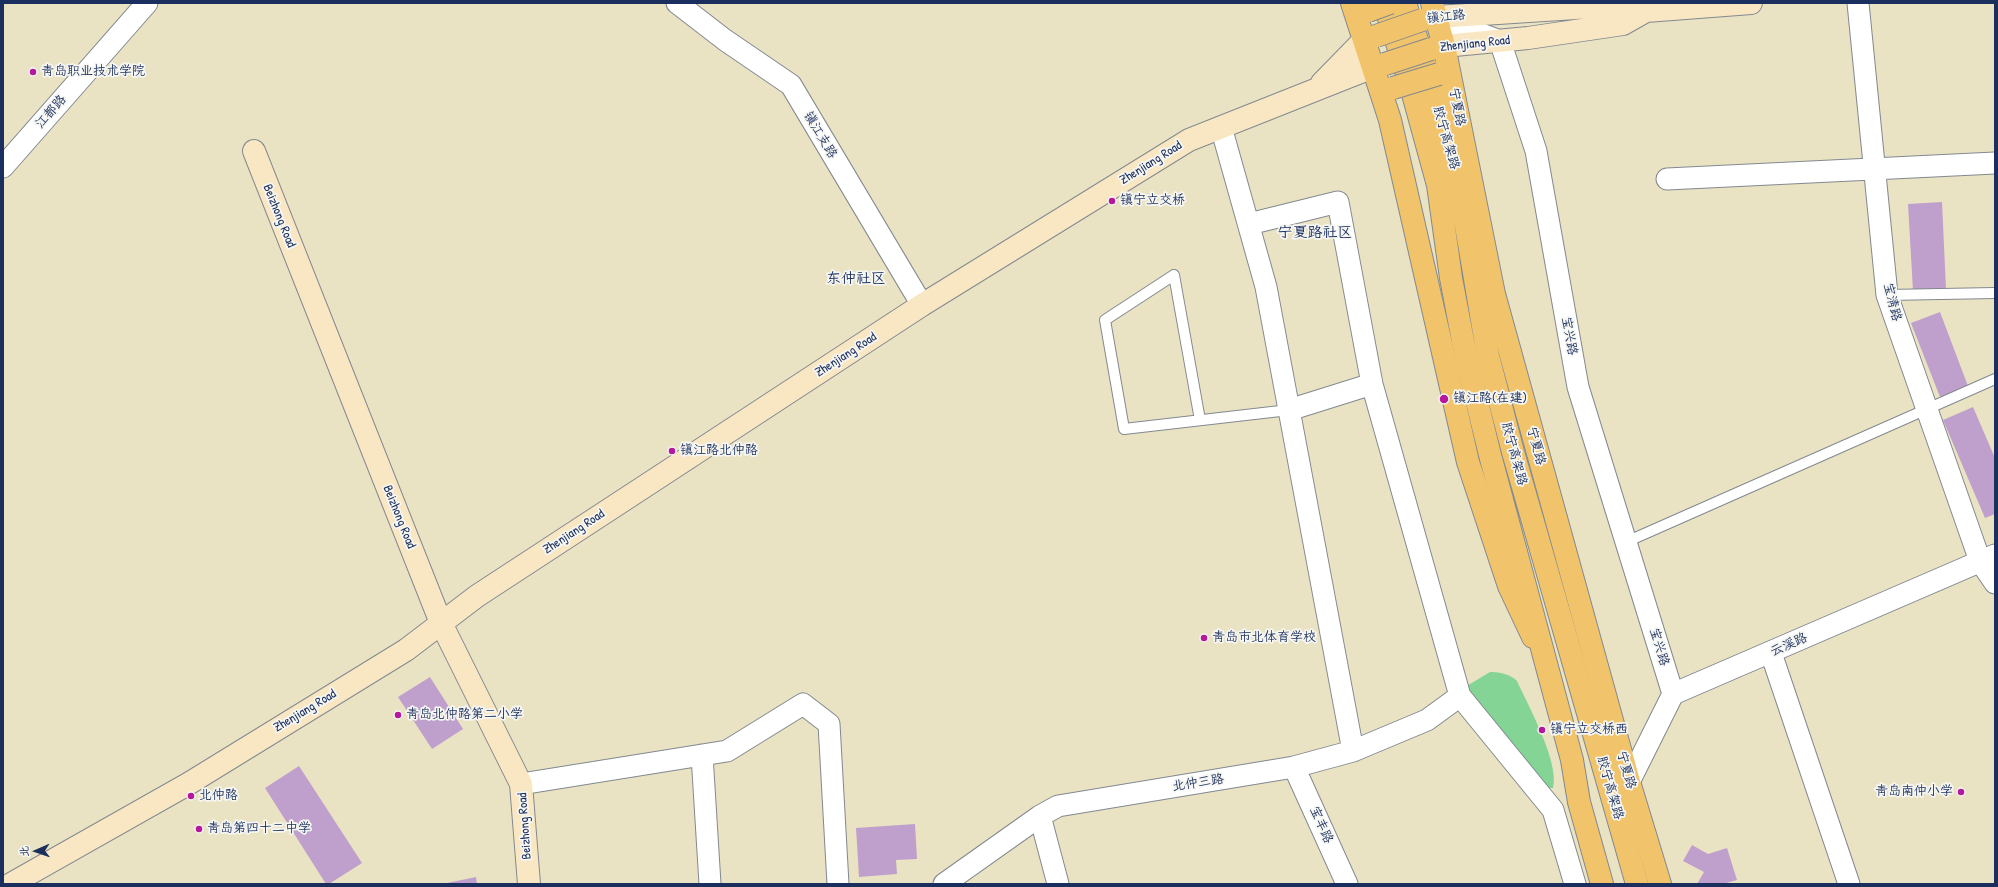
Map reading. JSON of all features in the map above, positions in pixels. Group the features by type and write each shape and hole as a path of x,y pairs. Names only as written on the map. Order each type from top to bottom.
{"main road":[{"path":"1390,3 1364,5 1370,38 1389,95 1390,120 1468,462 1509,586 1547,666"},
{"name":"胶宁高架路","path":"1405,3 1429,77 1460,184 1488,356 1511,444 1638,884"},
{"name":"胶宁高架路","path":"1364,5 1410,83 1438,185 1451,278 1466,357 1490,455 1572,760 1579,802 1602,884"},
{"name":"镇江路","path":"1370,38 1430,13"},
{"name":"宁夏路","path":"1430,13 1494,294 1629,782 1660,884"},
{"name":"Zhenjiang Road","path":"1379,65 1438,47"},
{"path":"1389,95 1446,78"}],"street":[{"name":"江都路","path":"3,167 147,3"},
{"name":"镇江支路","path":"677,3 725,40 791,85 922,305"},
{"name":"Zhenjiang Road","path":"1438,47 1500,41 1623,24 1646,11 1751,3"},
{"name":"宝清路","path":"1858,3 1873,168 1887,295 1926,408 1987,558 1995,583"},
{"name":"镇江路","path":"1430,13 1525,7 1622,4 1646,11"},
{"path":"1430,13 1500,41"},
{"name":"镇江路","path":"1317,88 1370,38"},
{"name":"宝兴路","path":"1500,41 1536,151 1578,388 1673,694"},
{"name":"Zhenjiang Road","path":"10,884 188,784 406,650 476,596 922,305 1189,140 1317,88 1379,65"},
{"path":"1221,127 1266,287 1354,751"},
{"name":"Beizhong Road","path":"254,151 441,623 521,784 529,884"},
{"path":"1666,179 1995,163"},
{"path":"1249,224 1338,202 1372,384 1460,696 1553,810 1575,884"},
{"path":"1289,410 1372,384"},
{"name":"云溪路","path":"1673,694 1771,653 1987,558"},
{"path":"1771,653 1849,884"},
{"path":"1629,782 1673,694"},
{"name":"北仲三路","path":"944,884 1040,816 1058,806 1294,767 1354,751 1427,720 1460,696"},
{"path":"521,784 727,751 802,704 829,724 838,884"},
{"path":"702,755 710,884"},
{"name":"宝丰路","path":"1294,767 1347,884"},
{"path":"1553,810 1579,802"},
{"path":"1040,816 1058,884"}],"lane":[{"path":"1200,420 1174,275 1105,320 1124,430 1289,410"},
{"path":"1887,295 1995,293"},
{"path":"1626,542 1995,378"}],"green space":[{"path":"1490,672 1505,674 1517,681 1548,749 1554,777 1553,788 1545,788 1465,687"}],"building":[{"path":"1942,202 1946,289 1913,291 1908,204"},
{"path":"1940,312 1968,386 1940,397 1911,323"},
{"path":"1973,407 1995,458 1995,514 1985,518 1943,420"},
{"path":"430,677 463,729 432,749 398,697"},
{"path":"299,766 362,863 329,884 326,884 265,788"},
{"path":"915,824 917,859 896,860 897,874 859,877 856,828"},
{"path":"1692,845 1708,854 1727,848 1737,880 1723,884 1697,884 1704,872 1683,861"},
{"path":"476,877 477,884 447,884 447,883"}],"place":[{"name":"青岛职业技术学院","path":"33,72"},
{"name":"镇宁立交桥","path":"1112,201"},
{"name":"镇江路(在建)","path":"1444,399"},
{"name":"镇江路北仲路","path":"672,451"},
{"name":"青岛市北体育学校","path":"1204,638"},
{"name":"青岛北仲路第二小学","path":"398,715"},
{"name":"镇宁立交桥西","path":"1542,730"},
{"name":"青岛南仲小学","path":"1961,792"},
{"name":"北仲路","path":"191,796"},
{"name":"青岛第四十二中学","path":"199,829"}],"district":[{"name":"宁夏路社区","path":"1315,233"},
{"name":"东仲社区","path":"856,279"}]}
